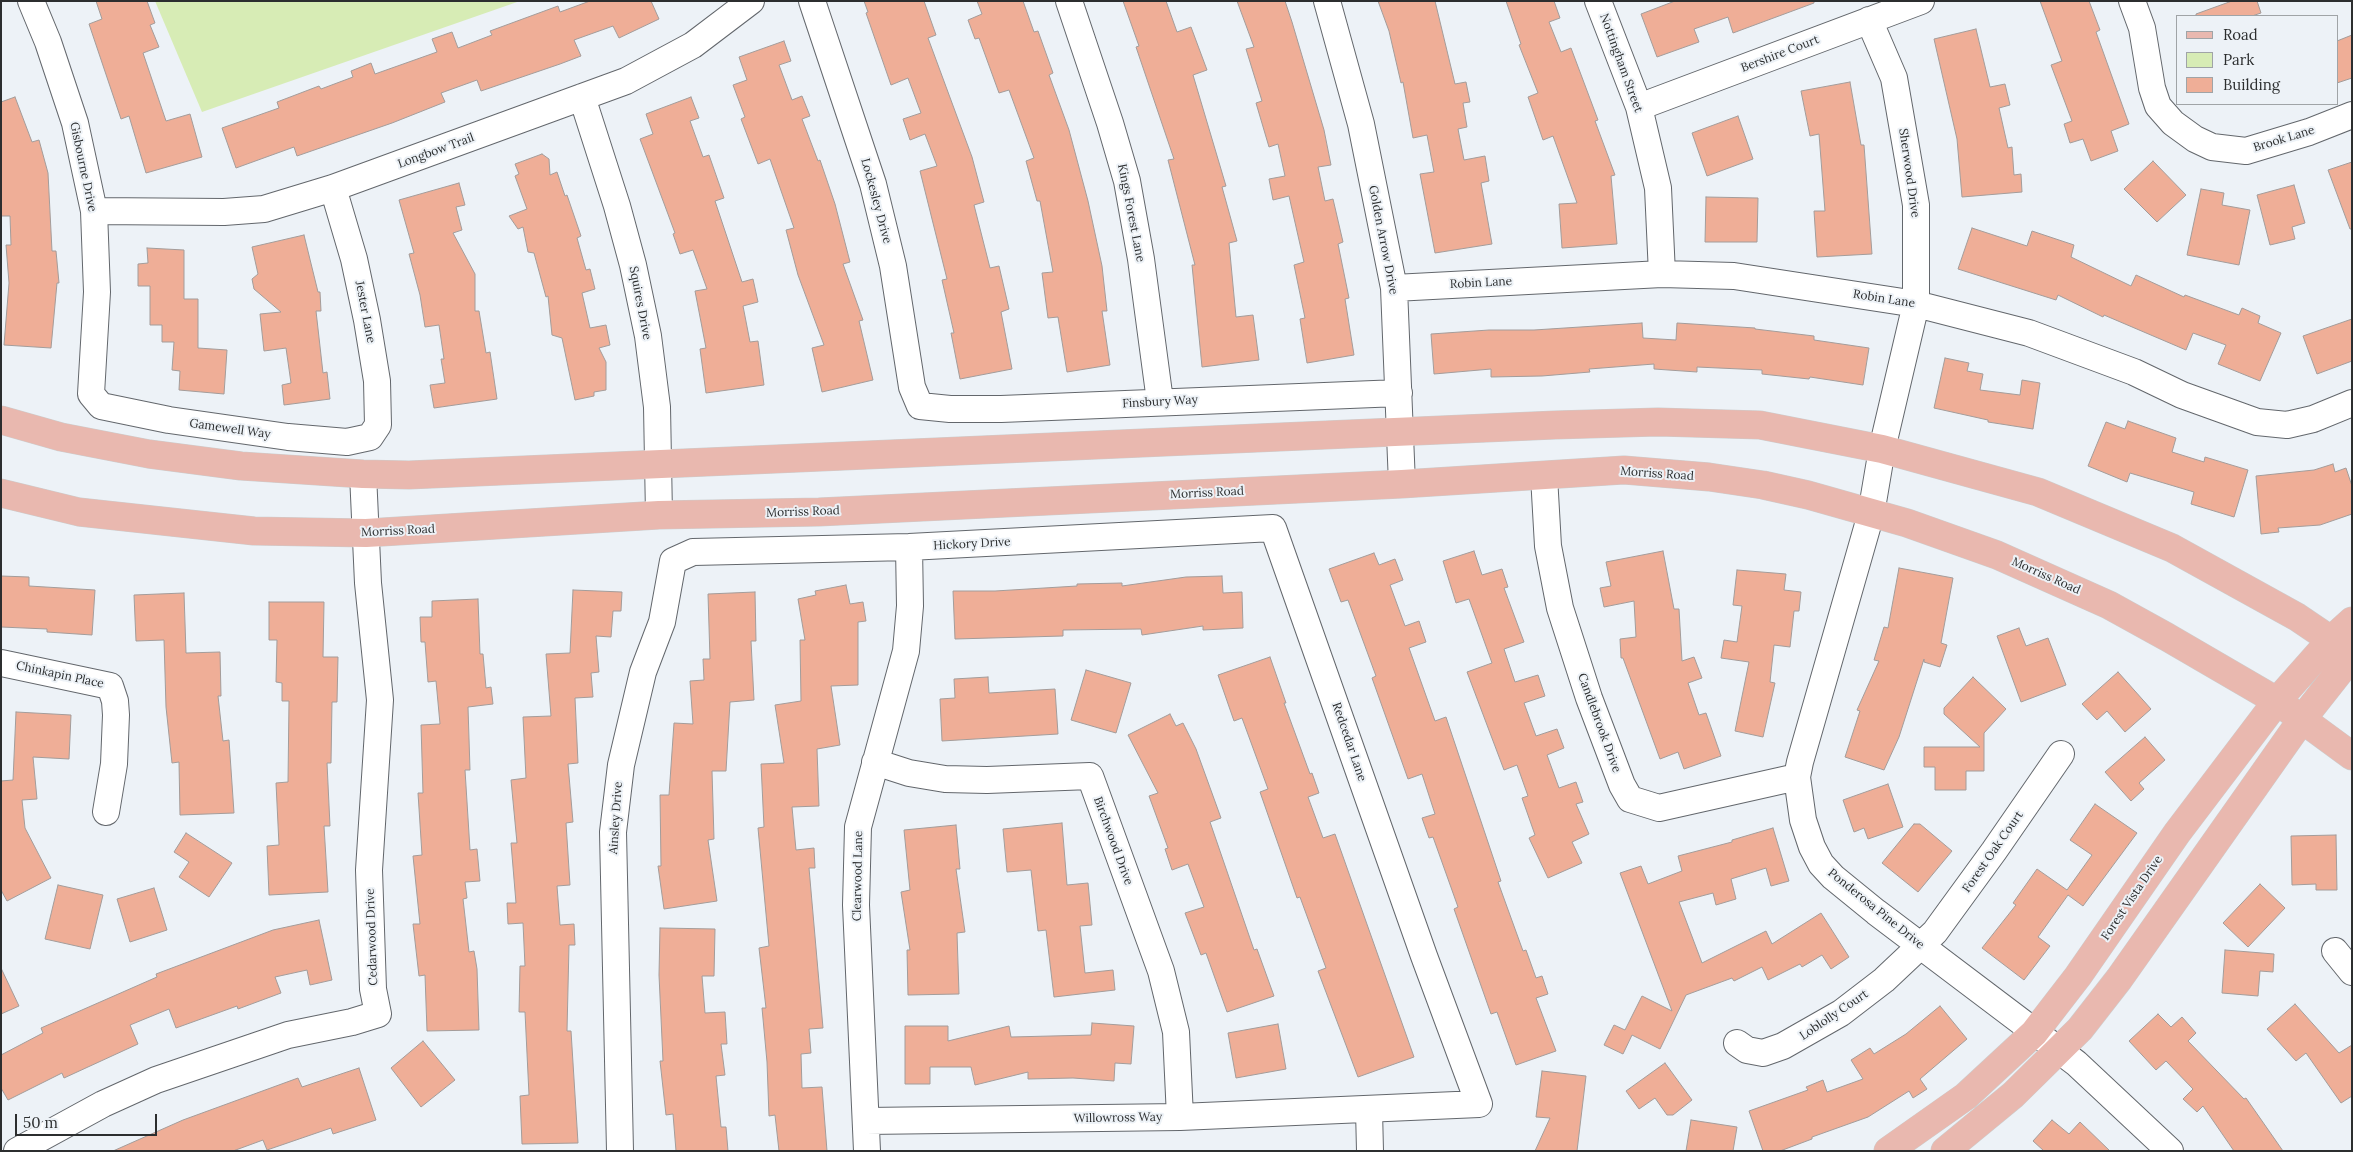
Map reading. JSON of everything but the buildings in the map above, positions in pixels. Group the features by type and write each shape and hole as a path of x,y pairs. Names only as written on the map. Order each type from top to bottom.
{"main road":[{"path":"1,420 61,437 149,454 241,466 363,474 409,474 1658,422 1751,425 1882,449 2038,492 2172,548 2297,617 2346,654"},
{"name":"Morriss Road","path":"1,493 89,513 254,531 366,533 659,515 819,512 1402,484 1624,470 1709,477 1763,485 1808,495 1907,524 1998,555 2122,612 2277,701 2303,718 2352,756"},
{"name":"Forest Vista Drive","path":"1945,1151 2013,1095 2060,1050 2080,1029 2119,979 2346,654 2352,621"},
{"name":"Forest Vista Drive","path":"1888,1151 1966,1096 2034,1033 2078,976 2176,833 2277,701 2346,654"}],"street":[{"name":"Gisbourne Drive","path":"31,1 48,42 75,123 94,211 97,292 91,388 94,399"},
{"name":"Longbow Trail","path":"94,211 224,212 264,209 333,188 626,81 693,45 751,1"},
{"name":"Lockesley Drive","path":"812,1 873,184 893,266 912,387 920,406"},
{"name":"Kings Forest Lane","path":"1069,1 1110,123 1127,182 1141,258 1160,401"},
{"name":"Golden Arrow Drive","path":"1328,1 1361,124 1394,288 1402,484"},
{"name":"Nottingham Street","path":"1598,1 1639,107 1658,188 1662,274"},
{"name":"Bershire Court","path":"1639,107 1921,1"},
{"name":"Brook Lane","path":"2132,1 2142,28 2152,88 2158,106 2173,123 2195,140 2212,147 2246,150 2309,132 2352,115"},
{"name":"Sherwood Drive","path":"1869,20 1894,78 1916,206 1916,304 1882,449"},
{"name":"Squires Drive","path":"582,97 617,206 635,274 648,336 657,407 659,515"},
{"name":"Jester Lane","path":"333,188 354,258 377,382 378,425 370,437"},
{"name":"Robin Lane","path":"1394,288 1662,274 1734,276 1916,304 2029,333 2134,372 2182,395 2257,422 2287,424 2313,419 2352,403"},
{"name":"Finsbury Way","path":"920,406 950,409 1001,409 1160,401 1399,393"},
{"name":"Gamewell Way","path":"94,399 101,406 112,410 288,437 347,442 370,437"},
{"name":"Ponderosa Pine Drive","path":"1882,449 1871,514 1797,777 1803,820 1812,847 1821,864 1868,906 2034,1033 2060,1050 2139,1120 2170,1151"},
{"name":"Cedarwood Drive","path":"17,1151 103,1104 156,1080 288,1035 352,1022 378,1014 373,989 369,870 380,700 368,583 363,474"},
{"name":"Candlebrook Drive","path":"1544,476 1548,546 1560,608 1589,698 1622,785 1630,799 1659,808 1797,777"},
{"name":"Hickory Drive","path":"673,561 693,552 909,547 1273,528"},
{"name":"Redcedar Lane","path":"1273,528 1424,956"},
{"name":"Clearwood Lane","path":"867,1151 856,905 858,827 874,762 892,707 906,651 910,606 909,547"},
{"name":"Ainsley Drive","path":"620,1151 617,1083 613,832 620,765 643,672 662,622 673,561"},
{"name":"Chinkapin Place","path":"1,663 110,686 115,701 116,715 114,764 106,812"},
{"name":"Forest Oak Court","path":"1920,946 1935,932 1994,852 2061,754"},
{"name":"Birchwood Drive","path":"874,762 909,774 945,779 987,780 1090,776 1161,971 1176,1032 1180,1117"},
{"name":"Loblolly Court","path":"1736,1043 1748,1050 1763,1053 1805,1036 1862,998 1920,946"},
{"path":"2335,951 2352,972"},
{"name":"Willowross Way","path":"866,1121 1180,1117 1480,1104 1424,956"},
{"path":"1369,1110 1370,1151"}],"green space":[{"path":"155,1 520,1 202,112"}]}
